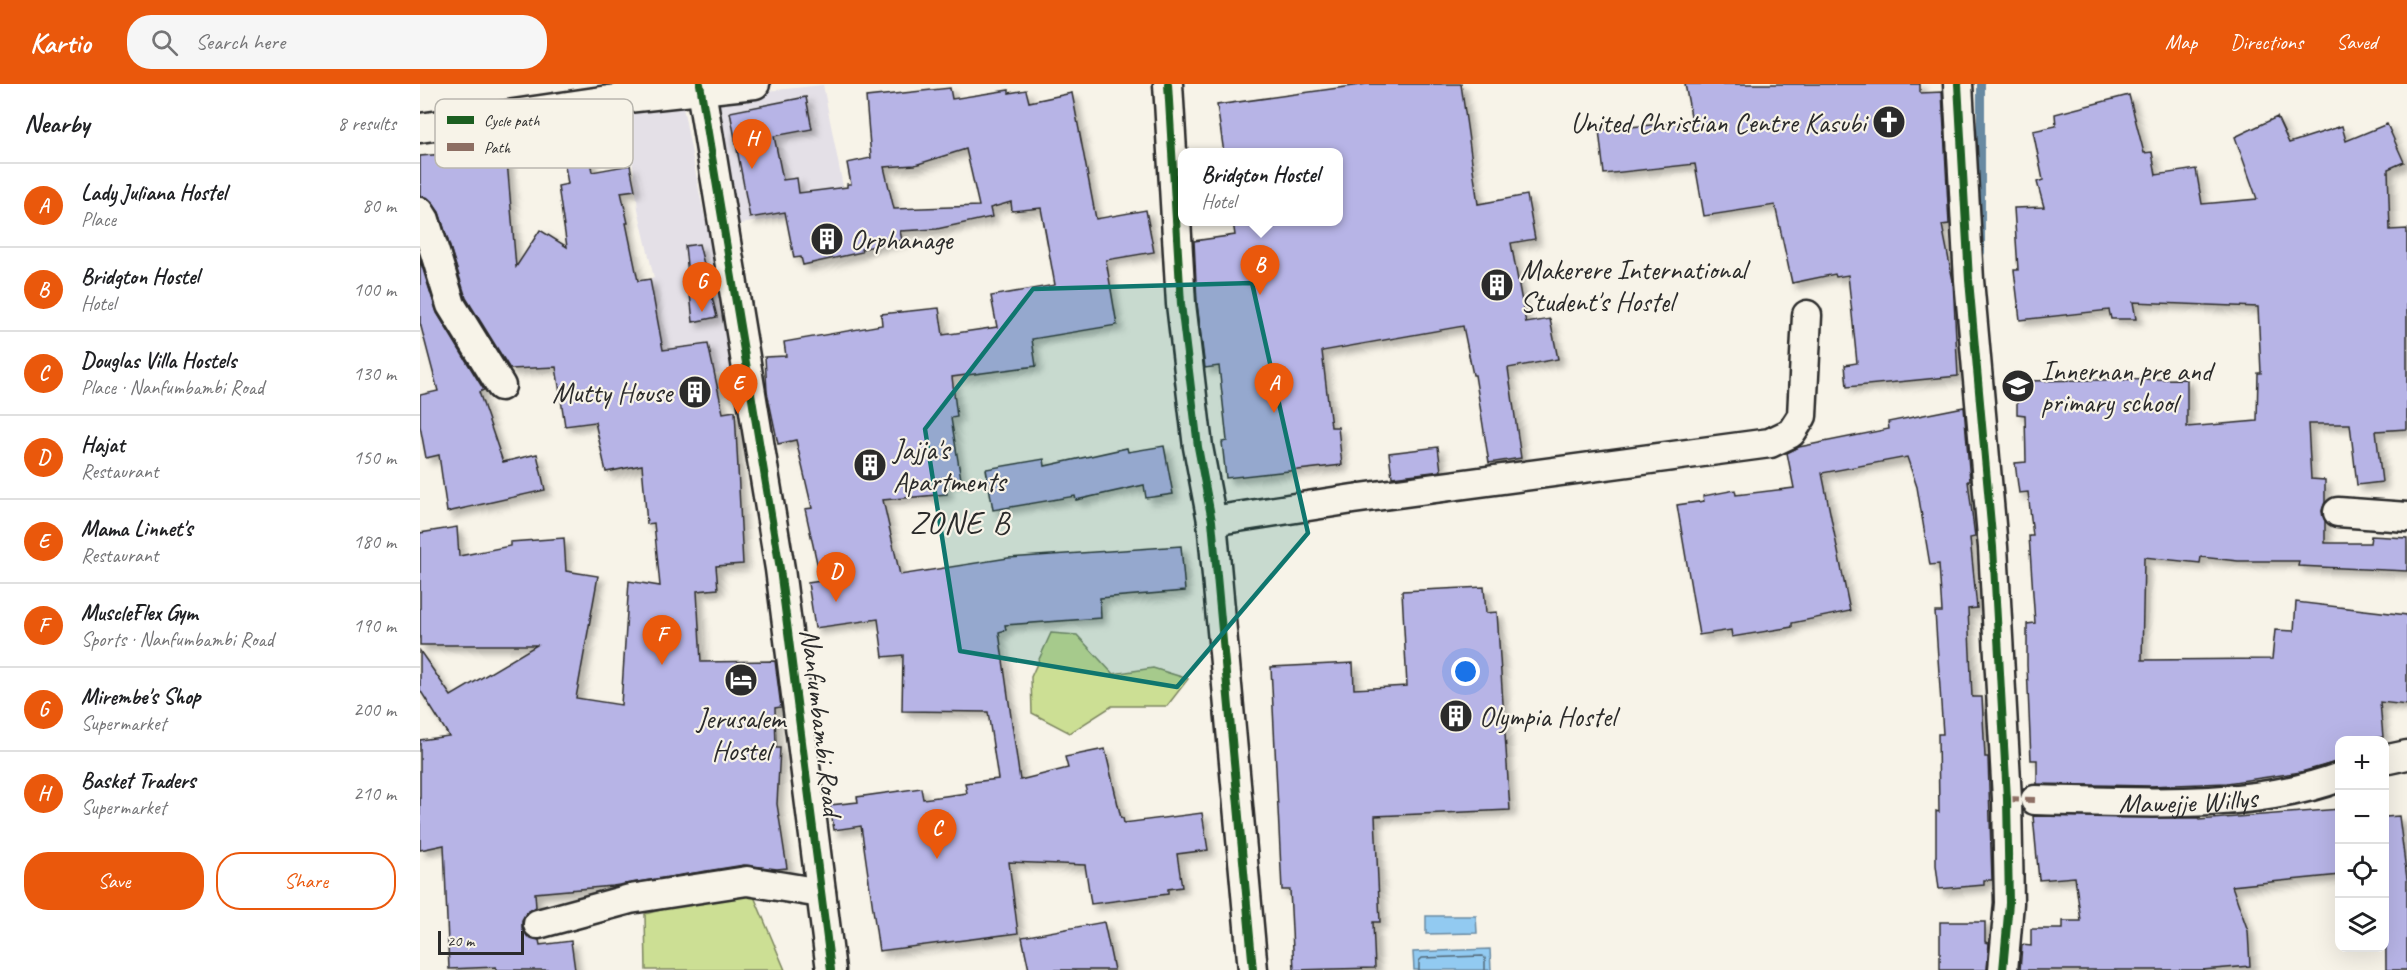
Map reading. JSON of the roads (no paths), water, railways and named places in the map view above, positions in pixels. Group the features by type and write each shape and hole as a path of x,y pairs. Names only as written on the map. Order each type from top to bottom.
{"street":[{"path":"616,99 700,87 754,84"},
{"path":"1168,84 1181,304 1198,447 1212,521 1253,970"},
{"path":"1958,84 1969,280 1993,547 2007,799 2009,903 2003,970"},
{"name":"Nanfumbambi Road","path":"700,87 780,569 831,970"},
{"path":"420,128 435,126"},
{"path":"420,212 425,220 451,305 501,386"},
{"path":"1212,521 1770,443 1791,434 1802,416 1807,315"},
{"path":"2338,512 2407,517"},
{"path":"2389,759 2407,755"},
{"name":"Mawejje Willys","path":"2035,800 2156,802 2223,800 2314,787 2335,779"},
{"path":"538,924 630,899 747,881 821,893"}],"water":[{"path":"1426,916 1476,916 1477,933 1426,934"},
{"path":"1490,949 1491,970 1414,970 1413,952"}],"waterway":[{"path":"1981,84 1981,252"}],"place":[{"name":"United Christian Centre Kasubi","path":"1889,122"},
{"name":"Basket Traders","path":"752,169"},
{"name":"Orphanage","path":"827,239"},
{"name":"Makerere International Student's Hostel","path":"1497,285"},
{"name":"Bridgton Hostel","path":"1260,295"},
{"name":"Mirembe's Shop","path":"702,312"},
{"name":"Innernan pre and primary school","path":"2018,386"},
{"name":"Mutty House","path":"695,392"},
{"name":"Lady Juliana Hostel","path":"1274,413"},
{"name":"Mama Linnet's","path":"738,414"},
{"name":"Jajja's Apartments","path":"870,465"},
{"name":"Hajat","path":"836,602"},
{"name":"MuscleFlex Gym","path":"662,665"},
{"name":"Jerusalem Hostel","path":"741,680"},
{"name":"Olympia Hostel","path":"1456,716"},
{"name":"Douglas Villa Hostels","path":"937,859"}],"district":[{"name":"ZONE B","path":"960,522"}]}
